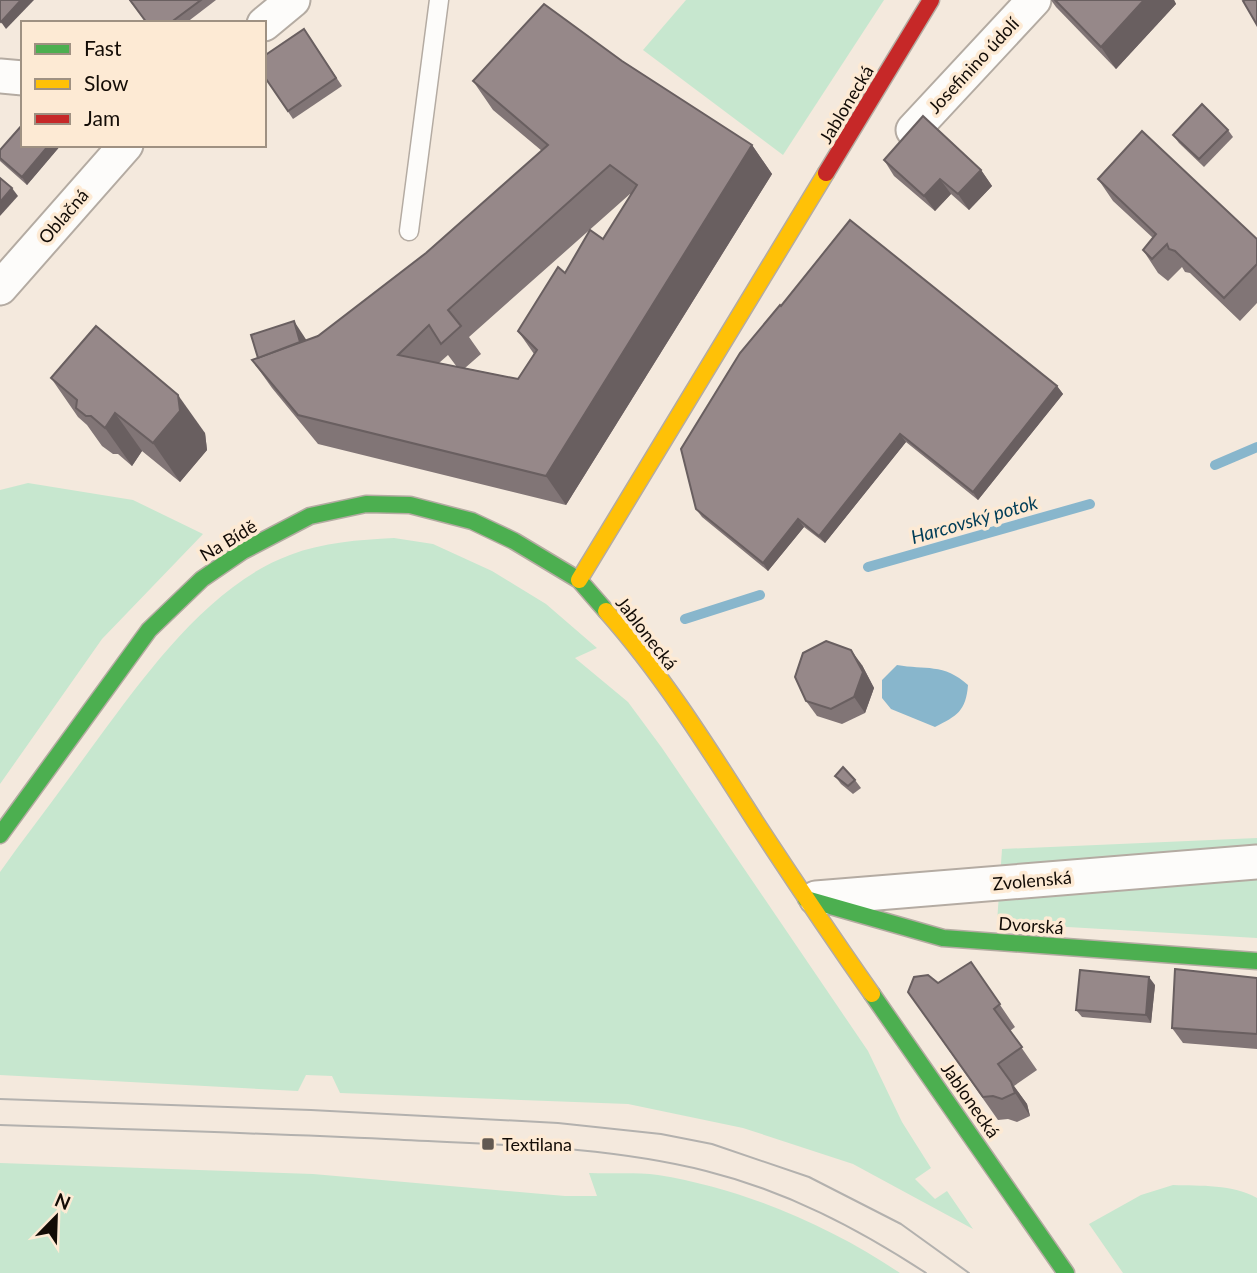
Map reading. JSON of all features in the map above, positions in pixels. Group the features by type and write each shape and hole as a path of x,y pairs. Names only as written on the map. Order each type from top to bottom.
{"main road":[{"name":"Jablonecká","path":"931,0 579,580 629,637 701,737 806,899 1066,1273"},
{"name":"Na Bídě","path":"0,835 149,630 202,579 243,551 310,516 366,504 410,505 472,521 514,541 579,580"},
{"name":"Dvorská","path":"806,899 943,937 1257,961"}],"street":[{"path":"266,22 293,0"},
{"name":"Josefinino údolí","path":"913,130 1034,0"},
{"path":"0,76 21,78"},
{"name":"Oblačná","path":"0,288 124,147"},
{"name":"Zvolenská","path":"806,899 1257,862"}],"lane":[{"path":"409,231 439,0"}],"green space":[{"path":"686,0 884,0 783,155 643,50"},
{"path":"28,483 133,500 203,534 102,639 0,784 0,490"},
{"path":"394,538 433,544 492,571 546,604 597,648 575,658 628,702 662,748 868,1051 902,1122 931,1168 915,1179 935,1199 947,1191 973,1229 853,1164 743,1128 628,1104 340,1093 332,1076 306,1075 298,1091 0,1075 0,872 18,847 160,658 183,632 234,586 261,568 316,547 341,542"},
{"path":"1257,838 1257,938 997,923 1002,849"},
{"path":"0,1163 313,1174 565,1196 597,1196 589,1173 658,1175 722,1189 784,1211 844,1239 900,1273 0,1273"},
{"path":"1173,1185 1227,1188 1257,1198 1257,1273 1123,1273 1089,1224 1141,1195"}],"water":[{"path":"897,665 942,670 959,678 968,685 965,701 959,712 935,727 891,709 882,698 882,680"}],"building":[{"path":"0,0 21,0 1,22 0,21"},
{"path":"130,0 201,0 173,21 146,21"},
{"path":"1055,0 1144,0 1101,47"},
{"path":"1257,0 1257,25 1243,1"},
{"path":"544,4 622,61 752,145 546,476 298,415 252,360 318,336 426,253 548,145 473,81","holes":["610,165 637,185 603,239 590,230 565,273 558,267 518,331 537,350 518,379 398,355 429,325 441,344 461,326 448,310"]},
{"path":"304,29 336,78 288,111 266,79 266,55"},
{"path":"1202,104 1228,130 1199,159 1173,135"},
{"path":"923,116 981,170 958,194 940,179 924,196 884,160"},
{"path":"21,126 21,147 47,147 22,177 0,158 0,150"},
{"path":"1142,131 1257,239 1257,264 1224,298 1175,251 1169,249 1167,244 1152,259 1143,250 1156,234 1098,179"},
{"path":"0,178 12,188 0,202"},
{"path":"850,220 1057,386 973,492 900,434 819,536 798,519 763,563 696,509 681,449 740,353"},
{"path":"294,321 300,342 258,358 251,335"},
{"path":"96,326 178,395 180,411 153,443 115,413 105,428 91,416 86,416 76,408 77,400 51,378"},
{"path":"826,641 851,650 863,672 854,697 831,709 806,701 795,677 803,653"},
{"path":"843,767 855,780 848,786 835,776"},
{"path":"971,962 1000,1004 994,1009 1022,1047 998,1064 1011,1082 1015,1093 1002,1099 983,1097 908,992 914,977 928,975 938,983"},
{"path":"1175,969 1257,978 1257,1034 1172,1028"},
{"path":"1080,970 1149,977 1146,1015 1076,1010"}],"waterway":[{"name":"Harcovský potok","path":"1215,465 1257,447"},
{"name":"Harcovský potok","path":"868,567 1090,504"},
{"name":"Harcovský potok","path":"685,619 760,595"}],"tram line":[{"path":"0,1099 311,1110 558,1123 661,1134 712,1144 809,1177 901,1224 969,1273"},
{"path":"0,1125 466,1143 587,1151 667,1162 736,1179 793,1200 847,1226 926,1273"}],"traffic: fast":[{"path":"0,835 149,630 202,579 243,551 310,516 366,504 410,505 472,521 514,541 579,580 606,611"},
{"path":"806,899 943,938 1257,961"},
{"path":"872,994 1066,1273"}],"traffic: slow":[{"path":"579,580 826,173"},
{"path":"606,611 685,713 872,994"}],"traffic: jam":[{"path":"826,173 931,0"}],"place":[{"name":"Textilana","path":"488,1144"}]}
